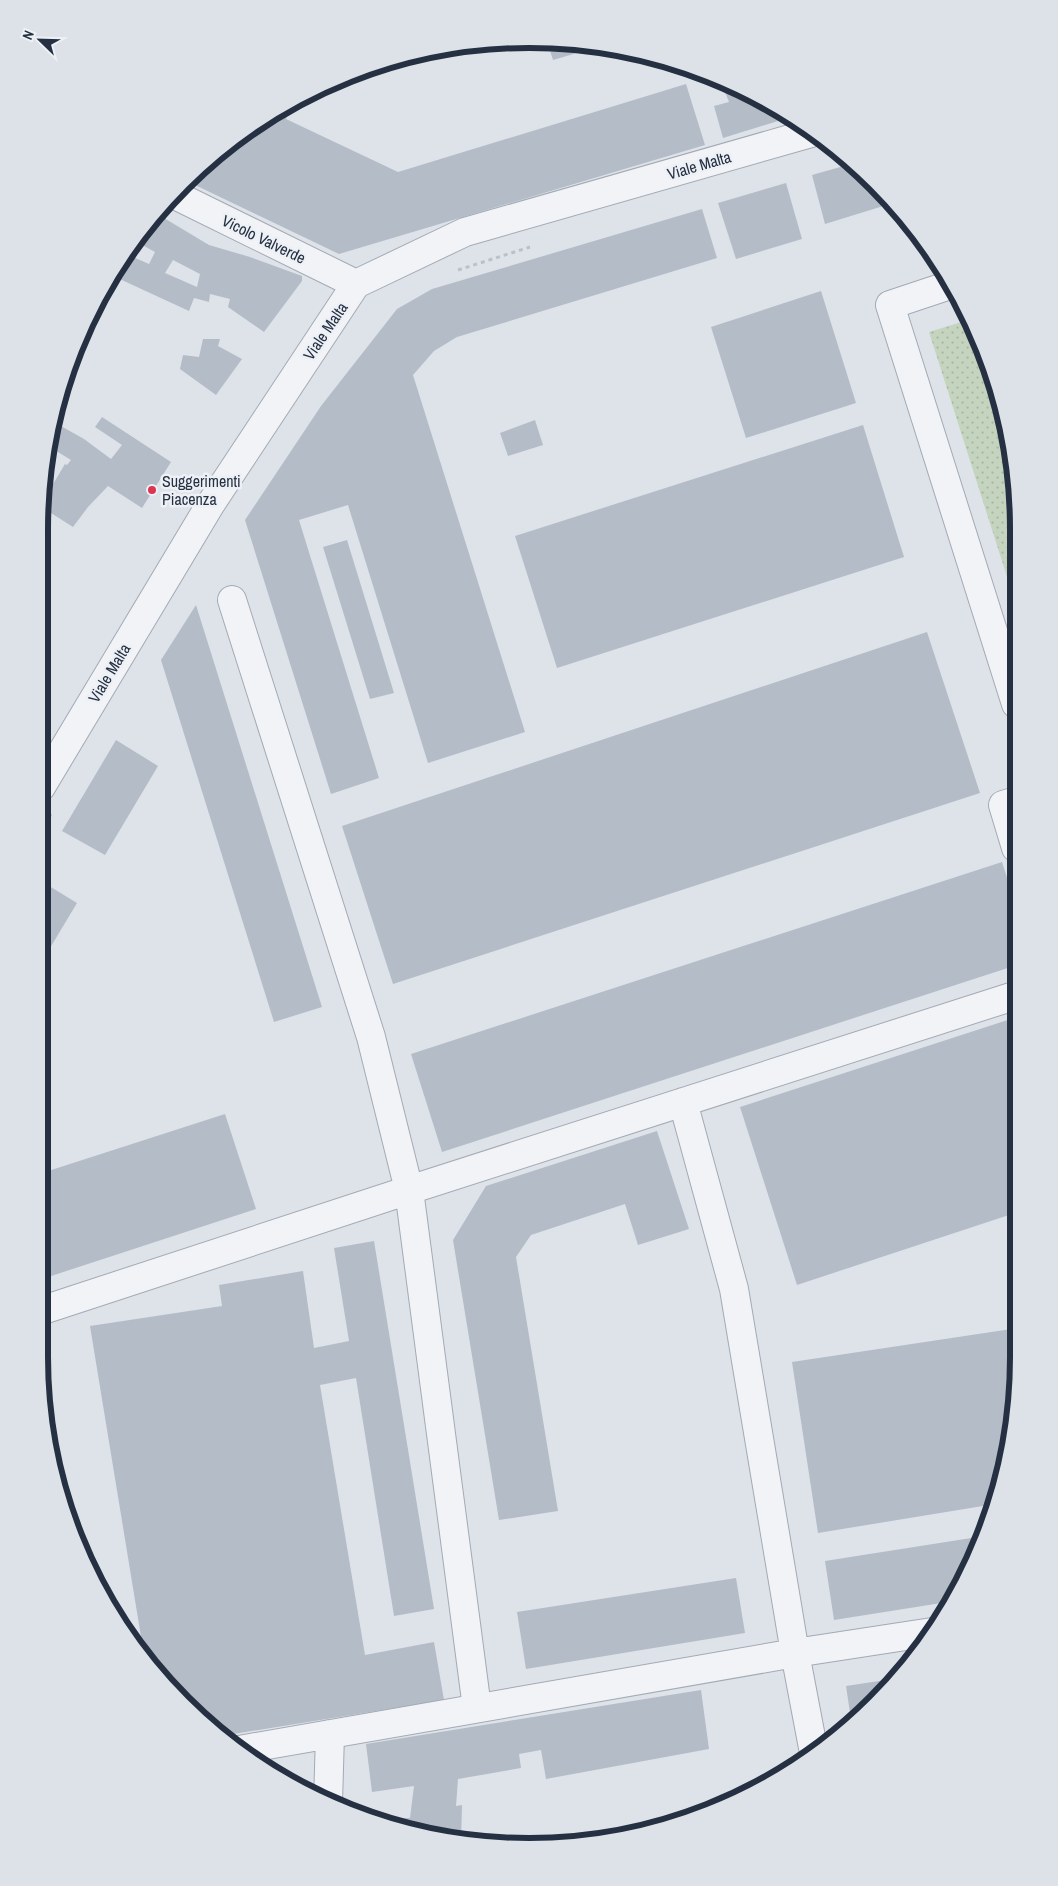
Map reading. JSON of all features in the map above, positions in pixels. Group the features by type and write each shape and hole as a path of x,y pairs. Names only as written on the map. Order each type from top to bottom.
{"street":[{"name":"Viale Malta","path":"48,796 210,505 356,284 465,232 805,135"},
{"name":"Vicolo Valverde","path":"180,198 356,284"},
{"path":"945,286 890,305 1010,685"},
{"path":"232,600 371,1036 409,1190 477,1708"},
{"path":"1010,803 1003,805 1010,828"},
{"path":"48,1308 409,1190 1010,997"},
{"path":"683,1102 734,1289 795,1653 813,1746"},
{"path":"249,1748 795,1653 923,1633"},
{"path":"328,1794 330,1734"}],"path":[{"path":"456,271 530,246"}],"green space":[{"path":"963,321 985,374 994,404 1006,466 1009,498 1010,586 929,332"}],"building":[{"path":"549,49 583,51 553,60"},
{"path":"686,84 705,145 339,254 194,184 236,147 290,111 286,119 398,172"},
{"path":"724,89 782,120 723,138 714,106 729,102"},
{"path":"845,166 885,206 825,224 812,175"},
{"path":"786,183 802,239 736,259 718,203"},
{"path":"702,209 717,258 457,337 434,351 413,375 525,732 428,763 348,505 299,520 379,778 331,794 245,520 321,406 397,309 432,289"},
{"path":"163,217 209,245 250,257 302,276 302,281 264,332 228,307 230,299 210,294 209,302 194,298 189,311 118,278 132,257 149,264 155,252 141,244","holes":["173,260 200,274 197,287 165,273"]},
{"path":"821,291 856,403 746,438 711,327"},
{"path":"203,339 220,339 218,346 242,359 216,395 180,369 183,355 199,357"},
{"path":"102,417 171,462 142,508 108,486 88,507 73,527 49,511 50,490 65,464 67,465 71,460 55,450 57,435 59,425 84,439 111,459 122,445 95,427"},
{"path":"535,420 543,445 508,456 500,433"},
{"path":"863,425 904,557 557,668 515,536"},
{"path":"347,540 394,693 370,699 323,547"},
{"path":"196,605 322,1007 274,1022 161,660"},
{"path":"927,632 980,793 393,984 342,826"},
{"path":"116,740 158,766 105,855 62,831"},
{"path":"1002,862 1010,887 1010,967 442,1152 411,1054"},
{"path":"48,885 77,903 48,951"},
{"path":"1010,1019 1010,1215 797,1285 740,1107"},
{"path":"225,1114 256,1209 48,1277 48,1171"},
{"path":"657,1131 689,1229 638,1245 625,1204 531,1235 516,1257 558,1511 499,1520 453,1240 486,1186"},
{"path":"374,1241 434,1609 394,1616 356,1378 320,1385 365,1655 434,1642 444,1700 231,1734 189,1697 142,1643 90,1326 222,1306 219,1285 303,1271 314,1348 349,1341 334,1248"},
{"path":"1010,1329 1009,1388 1006,1420 1001,1451 987,1505 818,1533 792,1362"},
{"path":"975,1537 961,1570 943,1603 834,1620 825,1561"},
{"path":"736,1578 745,1633 526,1669 517,1612"},
{"path":"885,1680 850,1715 846,1686"},
{"path":"701,1690 709,1749 546,1779 541,1750 519,1754 521,1768 458,1779 456,1806 462,1805 461,1833 392,1818 410,1818 414,1786 372,1792 366,1744"}],"place":[{"name":"Suggerimenti Piacenza","path":"152,490"}]}
